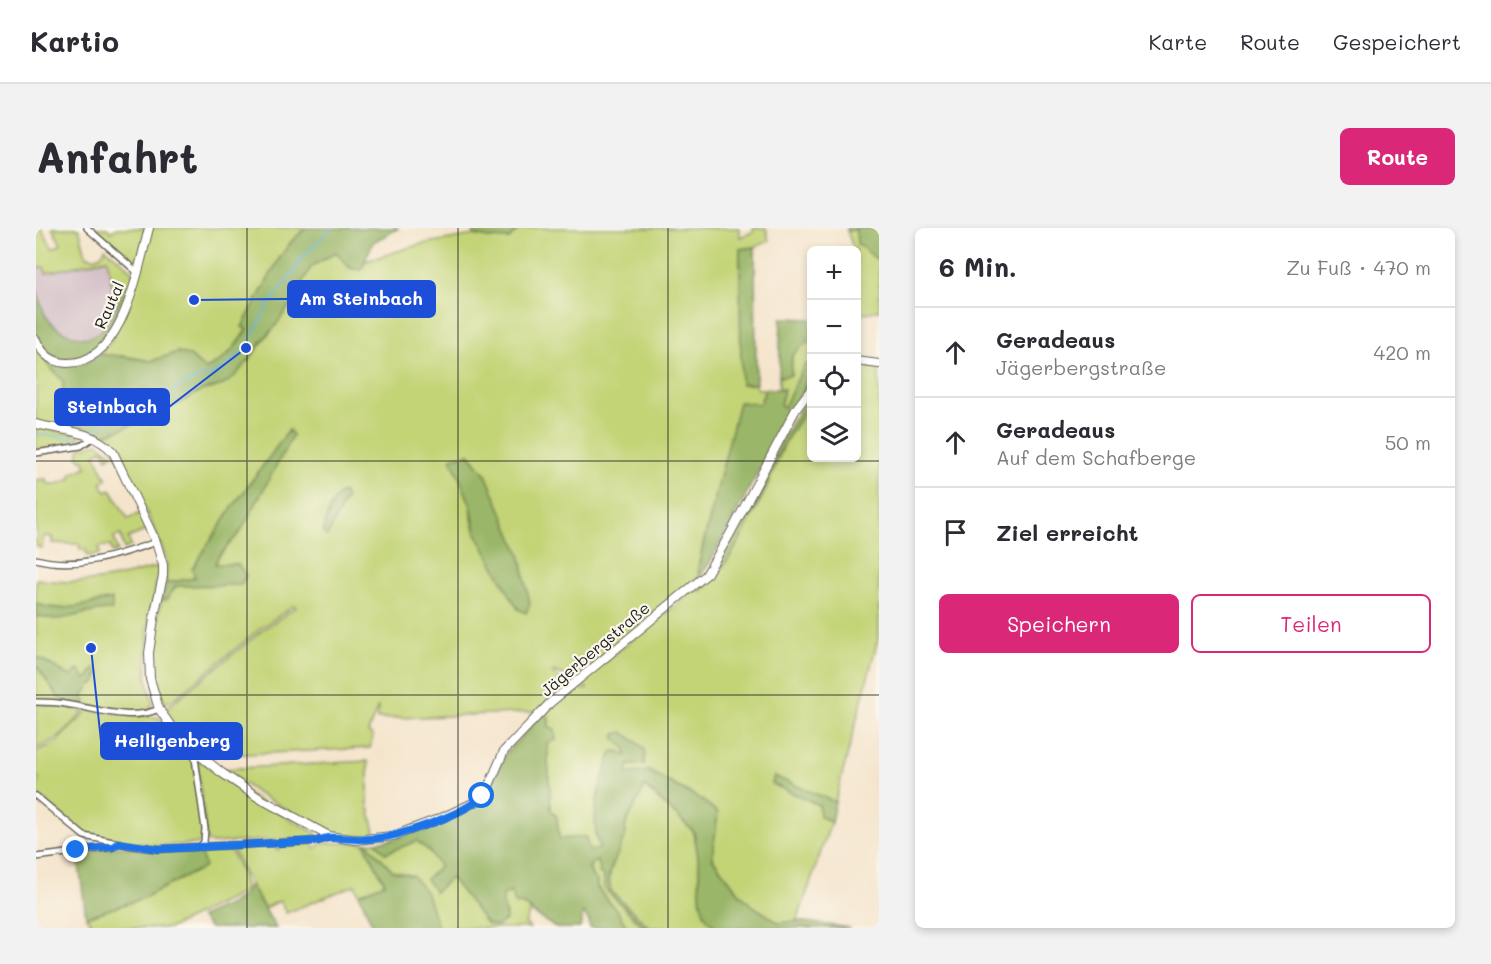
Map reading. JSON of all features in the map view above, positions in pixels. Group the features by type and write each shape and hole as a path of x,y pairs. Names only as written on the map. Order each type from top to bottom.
{"street":[{"path":"87,228 137,272"},
{"name":"Rautal","path":"36,340 46,355 60,362 80,361 97,354 117,326 137,272 149,228"},
{"path":"861,362 879,364"},
{"name":"Jägerbergstraße","path":"95,437 105,442 113,452 156,542 163,565 149,653 150,680 159,709 175,732 194,750 259,798 329,836 355,840 393,836 441,818 477,801 488,788 504,751 550,703 706,575 791,418 807,395"},
{"path":"36,424 95,437"},
{"path":"36,453 81,446 95,437"},
{"path":"36,559 79,562 109,557 156,542"},
{"path":"36,702 128,714 148,714 159,709"},
{"path":"194,750 205,829 204,842 200,847"},
{"name":"Jägerbergstraße","path":"36,796 84,836 159,849 318,841 329,836"},
{"path":"36,857 113,847 118,843"}],"shaded area":[{"path":"108,258 116,306 106,325 98,334 89,338 72,335 57,328 46,317 36,287 36,268 44,267 46,273"}],"green space":[{"path":"36,228 41,228 53,249 61,244 52,228 79,228 86,255 98,257 105,248 130,268 134,278 131,286 126,286 116,306 107,259 46,273 44,267 36,268"},
{"path":"93,228 107,228 111,232 117,228 147,228 137,260 133,260"},
{"path":"152,228 306,228 291,242 280,258 242,327 247,329 239,341 224,358 205,369 190,356 178,352 152,361 124,356 99,355 111,341"},
{"path":"306,228 399,228 373,242 361,270 350,268 336,252 311,267 292,302 274,328 234,377 223,385 203,390 159,414 102,436 75,429 64,411 63,381 48,365 41,353 45,357 84,363 99,355 152,361 178,352 190,356 205,369 212,366 229,353 243,335 247,329 242,327 280,257 291,242"},
{"path":"473,228 520,228 509,239 474,235"},
{"path":"520,228 739,228 740,237 753,232 754,228 766,228 769,241 755,247 740,249 741,384 756,384 757,389 765,389 760,404 740,402 703,545 698,569 700,576 577,676 570,678 554,671 553,674 565,682 565,686 536,712 377,719 378,706 368,732 373,736 370,748 204,756 173,724 164,712 165,709 264,629 296,607 293,606 261,628 175,698 163,704 159,702 154,675 153,650 162,599 167,600 176,586 238,564 215,565 218,557 241,531 195,578 166,583 166,559 161,545 127,473 102,436 159,414 203,390 214,388 250,359 292,302 311,267 336,251 350,268 361,270 366,261 421,244 474,235 509,239","holes":["469,454 486,475 518,609 476,533 472,519"]},
{"path":"847,228 879,228 879,261 857,243 856,230 847,231"},
{"path":"856,230 857,243 861,246 853,246 847,231"},
{"path":"861,246 879,261 879,310 861,314"},
{"path":"755,247 756,384 741,384 740,249"},
{"path":"126,286 131,286 121,312 107,337 98,347 75,359 60,359 52,356 42,346 36,333 36,287 43,311 51,323 70,335 84,338 91,337 102,330 114,312"},
{"path":"781,318 807,319 807,342 792,355 791,375 779,377"},
{"path":"807,342 807,365 805,364 784,407 780,406 784,389 779,388 779,377 791,374 792,355"},
{"path":"36,346 48,365 63,381 64,411 75,429 36,422"},
{"path":"805,364 807,365 804,391 778,434 709,564 700,576 698,569 703,545 739,402 760,404 765,389 784,389 780,406 784,407"},
{"path":"861,364 879,366 879,635 835,802 774,777 773,784 819,805 820,816 831,822 797,921 779,923 753,906 740,894 712,858 717,812 702,800 649,772 627,774 628,765 644,764 615,738 628,754 625,756 595,834 601,850 589,851 585,837 559,839 557,817 551,810 547,742 556,739 549,727 549,716 545,711 575,685 586,690 587,688 580,682 698,587 700,590 730,550 757,508 807,400 807,462 861,462"},
{"path":"803,404 807,408 779,453 745,531 723,567 700,591 698,587 715,568 783,437"},
{"path":"36,427 80,436 80,444 36,450"},
{"path":"289,430 293,435 241,531 218,557 215,564 238,564 246,575 241,585 176,586 166,600 162,599 166,583 195,578 192,569 229,512"},
{"path":"98,443 112,455 107,458 103,450 95,454 107,480 101,483 106,492 111,490 128,519 140,513 147,530 128,538 131,546 124,549 121,535 114,537 118,551 113,553 110,545 99,547 100,554 87,556 86,550 80,550 79,544 52,543 52,537 44,536 42,548 36,546 36,480 46,479 47,484 57,484 71,479 71,474 87,467 84,460 78,457 80,448"},
{"path":"469,454 486,475 520,554 530,604 526,613 518,609 476,533 471,506 451,458"},
{"path":"343,492 346,498 327,536 323,533 329,510 335,499"},
{"path":"160,566 148,626 147,679 153,703 145,713 36,700 36,579 83,582"},
{"path":"112,599 112,610 59,619 36,617 36,603 64,608"},
{"path":"36,656 70,676 79,669 85,679 95,668 99,673 94,684 91,684 82,698 86,701 84,706 61,701 36,665"},
{"path":"36,704 64,706 84,711 63,733 36,748"},
{"path":"89,710 161,719 194,764 204,831 202,840 196,844 158,846 86,835 36,794 39,778 36,775 36,751 54,744"},
{"path":"542,715 548,717 549,727 555,729 556,740 547,743 551,810 557,817 559,839 586,837 589,851 600,849 595,825 597,800 612,752 619,751 625,756 627,754 625,748 615,739 615,734 623,732 644,748 645,756 644,764 628,765 627,774 649,771 702,800 718,813 712,858 740,894 753,906 779,923 797,921 851,928 718,928 706,917 701,901 694,832 645,786 625,826 626,834 608,879 611,891 650,928 645,928 604,888 604,876 599,873 600,868 597,861 589,868 597,881 597,888 619,913 627,928 590,928 589,921 583,913 580,928 556,928 531,912 531,909 521,904 516,905 511,892 503,895 506,920 496,926 487,924 451,878 435,892 426,879 440,867 429,851 417,841 385,853 376,842 394,839 442,821 479,803 507,752"},
{"path":"197,758 257,800 317,834 315,838 207,842"},
{"path":"368,761 368,804 376,836 344,836 328,832 260,795 223,769"},
{"path":"774,776 835,802 831,822 820,816 819,805 772,784"},
{"path":"644,786 694,832 703,909 711,923 718,928 650,928 625,907 612,892 610,883 614,856"},
{"path":"417,841 429,851 440,867 434,892 451,877 487,924 506,914 501,906 503,895 511,892 521,904 531,909 525,923 530,928 438,928 413,876 393,871 367,843 376,842 385,853"},
{"path":"320,843 364,843 385,884 359,894 355,885 286,913 280,901 264,908 234,852 234,848 275,846 276,850 279,850 280,845 314,844 317,848"},
{"path":"364,843 367,843 393,871 413,876 427,894 438,928 374,928 359,894 385,883"},
{"path":"118,846 157,851 200,849 205,867 141,899 86,917 78,856 80,853"},
{"path":"229,848 242,873 246,889 170,928 94,928 86,917 141,899 204,867 200,849"},
{"path":"597,861 604,875 604,888 645,928 627,928 601,893 589,868"},
{"path":"250,885 276,928 210,928 200,917 235,901"}],"waterway":[{"path":"94,430 117,414 154,407 180,385 221,371 246,348 269,304 303,256 332,228"},
{"path":"36,434 77,439"}],"place":[{"name":"Am Steinbach","path":"194,300"},
{"name":"Steinbach","path":"246,348"},
{"name":"Heiligenberg","path":"91,648"}],"route":[{"path":"76,850 113,847 118,843 159,849 318,841 329,836 368,840 393,836 441,818 469,806 482,796"}]}
